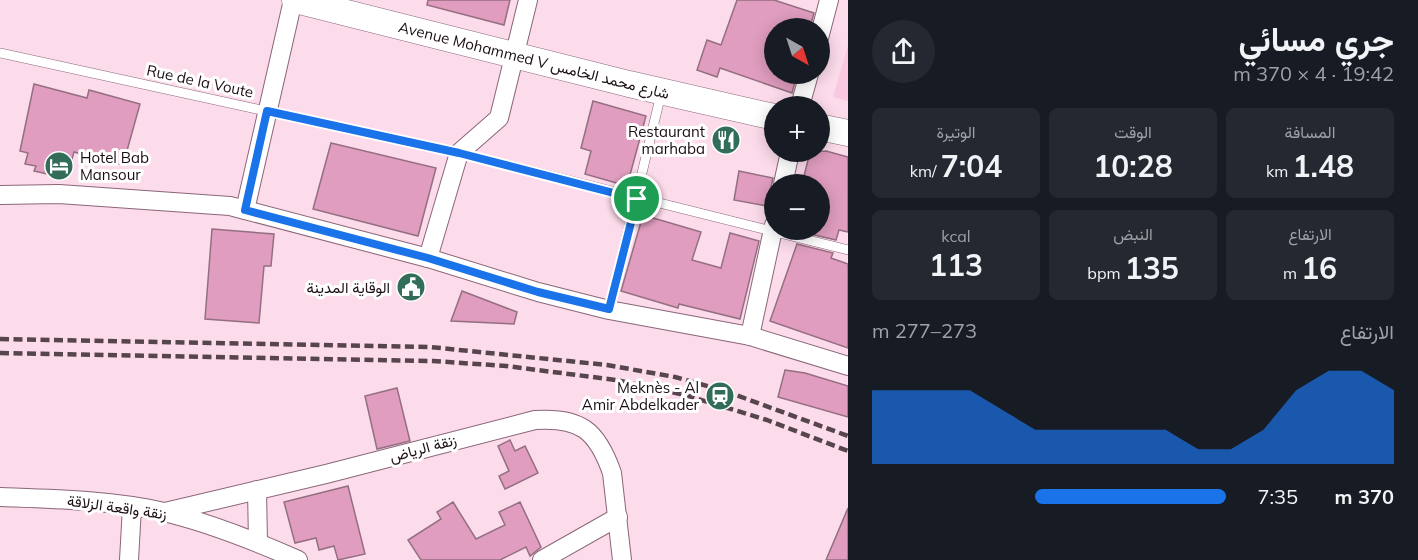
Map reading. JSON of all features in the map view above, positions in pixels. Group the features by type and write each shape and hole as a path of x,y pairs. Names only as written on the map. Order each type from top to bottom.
{"main road":[{"name":"Avenue Mohammed V شارع محمد الخامس","path":"297,0 661,92 764,115"},
{"path":"830,129 848,133"}],"street":[{"path":"245,210 267,111 297,0"},
{"path":"428,258 459,153 499,118 528,0"},
{"path":"824,18 829,0"},
{"path":"0,195 59,194 230,206 428,258 538,292 609,309 750,336 848,366"},
{"path":"750,336 770,240"},
{"name":"زنقة الرياض","path":"165,512 535,420 560,418 573,422 589,432 600,446 612,473 618,517"},
{"path":"257,490 258,542"},
{"name":"زنقة واقعة الزلاقة","path":"0,497 51,499 165,512 258,542 298,560"},
{"path":"129,560 132,507"},
{"path":"542,560 618,517 622,560"}],"lane":[{"name":"Rue de la Voute","path":"0,53 459,153 637,199 764,226"},
{"path":"609,309 661,92"},
{"name":"Rue de la Voute","path":"814,240 848,250"}],"shaded area":[{"path":"848,45 848,101 833,97"}],"building":[{"path":"428,0 510,0 504,25 427,5"},
{"path":"737,0 774,0 814,13 813,18 764,18 764,83 720,68 717,77 697,70 707,40 721,45"},
{"path":"34,84 87,98 89,90 140,104 123,165 74,152 70,166 55,163 52,175 34,171 36,166 25,164 28,153 20,151"},
{"path":"766,84 794,84 792,93"},
{"path":"593,101 646,116 627,186 585,174 591,151 581,148"},
{"path":"331,143 436,168 418,236 313,209"},
{"path":"830,152 848,157 848,232 839,230 836,240 830,239 830,174 804,174 808,162 830,162"},
{"path":"739,171 764,176 764,205 734,200"},
{"path":"643,215 701,232 692,260 721,268 730,233 759,241 740,319 679,304 678,308 621,291"},
{"path":"212,229 274,234 271,266 264,266 259,323 205,319"},
{"path":"797,244 833,253 831,258 848,264 848,348 770,321"},
{"path":"462,291 517,312 514,324 451,321"},
{"path":"785,370 805,373 848,386 848,417 778,397"},
{"path":"397,388 410,441 377,449 365,396"},
{"path":"510,440 515,451 525,446 538,473 505,489 499,476 509,471 498,446"},
{"path":"348,486 365,554 338,560 334,546 319,550 316,538 295,543 284,502"},
{"path":"453,502 476,539 505,525 499,512 520,502 541,547 530,556 526,547 500,560 421,560 408,540 441,519 437,512"},
{"path":"848,508 848,560 826,560"}],"railway":[{"path":"0,339 430,347 607,365 675,377 725,391 848,436"},
{"path":"0,353 433,361 506,366 616,380 685,395 767,420 848,451"}],"place":[{"name":"Restaurant marhaba","path":"726,140"},
{"name":"Hotel Bab Mansour","path":"59,166"},
{"name":"الوقاية المدينة","path":"411,287"},
{"name":"Meknès - Al Amir Abdelkader","path":"720,396"}],"route":[{"path":"267,111 459,153 637,199 609,309 538,292 428,258 245,210 267,111"}]}
